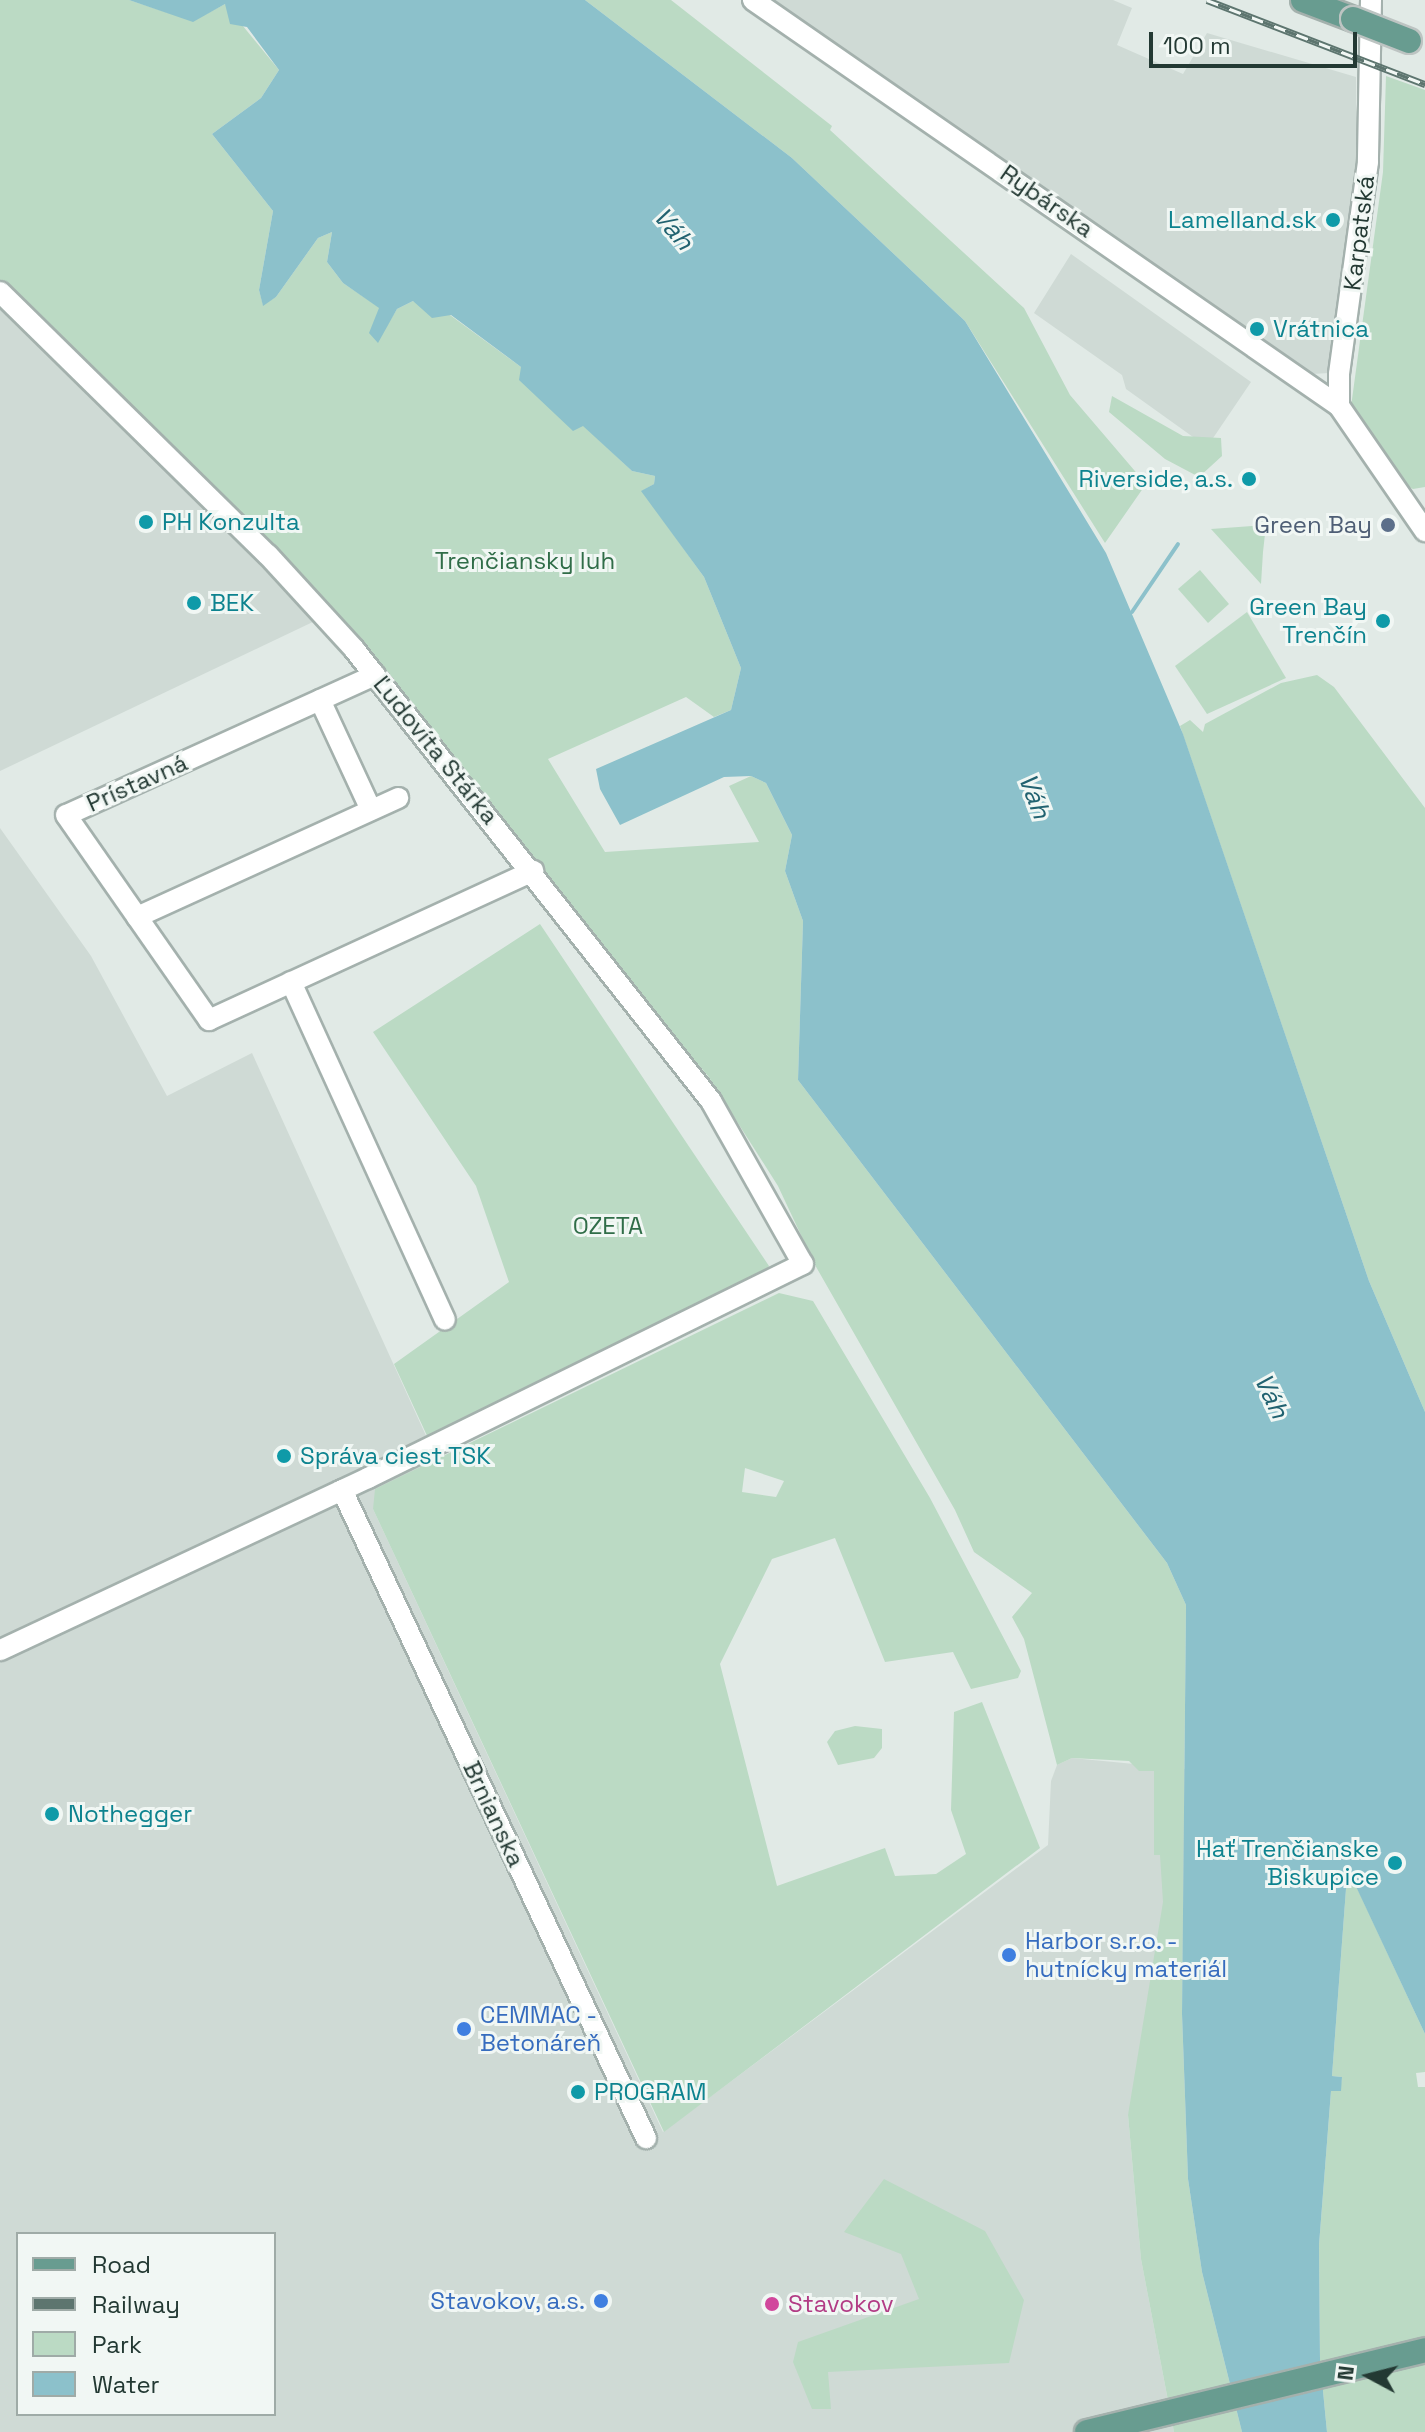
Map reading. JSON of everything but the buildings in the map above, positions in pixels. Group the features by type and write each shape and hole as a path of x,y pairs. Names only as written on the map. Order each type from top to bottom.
{"main road":[{"path":"1303,0 1417,43"},
{"path":"1087,2432 1425,2350"}],"street":[{"name":"Rybárska","path":"753,0 1339,406"},
{"name":"Karpatská","path":"1339,406 1339,369 1364,202 1371,0"},
{"name":"Ľudovíta Stárka","path":"0,292 268,555 375,675 533,871 711,1101 803,1264 342,1490"},
{"path":"1339,406 1419,508 1425,531"},
{"name":"Prístavná","path":"375,675 66,815 209,1020 533,871"},
{"path":"320,700 371,810"},
{"path":"137,917 398,798"},
{"path":"291,982 445,1320"},
{"path":"0,1650 342,1490"},
{"name":"Brnianska","path":"342,1490 646,2138"}],"shaded area":[{"path":"773,0 1113,0 1132,8 1117,45 1183,74 1207,33 1356,77 1357,188 1334,364 1329,373 1312,374"},
{"path":"1071,254 1251,382 1207,447 1126,389 1122,375 1034,313"},
{"path":"0,283 317,620 0,771"},
{"path":"0,828 91,956 167,1096 252,1053 437,1460 373,1509 663,2132 1048,1845 1051,1781 1057,1765 1072,1758 1186,1769 1182,2014 1128,2115 1141,2259 1174,2432 0,2432"}],"green space":[{"name":"Trenčiansky luh","path":"0,0 129,0 193,21 225,4 279,70 261,98 212,134 273,211 259,290 263,305 276,297 318,238 332,232 327,262 343,283 380,308 377,342 397,309 413,301 450,315 521,367 632,471 655,476 654,484 642,491 704,577 741,668 731,710 714,717 686,697 548,759 605,852 759,842 729,786 751,776 766,783 792,835 785,871 803,921 798,1080 1167,1563 1186,1605 1182,2014 1188,2179 1202,2272 1242,2432 1174,2432 1141,2259 1128,2115 1163,1902 1160,1855 1154,1855 1154,1771 1139,1771 1129,1761 1072,1758 1057,1765 1024,1639 1012,1617 1032,1593 974,1552 955,1510 815,1265 778,1186 708,1076 317,620 0,283"},
{"path":"585,0 671,0 832,126 830,130 1024,308 1070,395 1146,484 1105,543 965,321 792,158"},
{"path":"1386,76 1425,90 1425,487 1413,489 1401,483 1350,414 1383,172"},
{"path":"1112,396 1183,436 1221,438 1222,456 1199,477 1165,459 1109,412"},
{"path":"1266,525 1263,552 1261,584 1211,529"},
{"path":"1200,570 1229,604 1208,623 1178,589"},
{"path":"1247,612 1286,678 1207,714 1175,666"},
{"path":"1317,675 1334,687 1425,808 1425,1412 1369,1281 1180,726 1190,720 1203,732 1205,724 1281,683"},
{"name":"OZETA","path":"540,924 769,1266 765,1273 429,1440 394,1364 509,1282 476,1186 373,1032"},
{"path":"779,1293 813,1301 930,1498 1021,1671 1018,1678 971,1689 953,1652 885,1662 835,1538 772,1559 720,1664 777,1886 885,1848 895,1876 936,1874 966,1854 951,1810 954,1712 982,1702 1040,1848 664,2132 373,1509 375,1489","holes":["745,1468 784,1481 776,1497 742,1492"]},
{"path":"855,1726 882,1729 882,1748 874,1758 838,1765 827,1742 835,1731"},
{"path":"1352,1877 1425,2034 1425,2072 1416,2073 1418,2087 1425,2087 1425,2432 1327,2432 1320,2360 1319,2245 1331,2091 1340,2091 1342,2077 1332,2076 1346,1889"},
{"path":"884,2179 985,2231 1024,2300 1009,2363 828,2372 831,2409 812,2409 793,2362 798,2342 919,2299 901,2254 844,2232"}],"water":[{"name":"Váh","path":"129,0 585,0 792,158 965,321 1106,553 1183,734 1369,1281 1425,1412 1425,2034 1352,1878 1346,1889 1332,2076 1342,2077 1341,2091 1331,2091 1319,2245 1320,2360 1327,2432 1242,2432 1202,2272 1188,2179 1182,2014 1186,1605 1167,1563 798,1080 803,921 785,871 792,835 766,783 751,776 724,777 620,825 600,789 596,769 731,710 741,668 704,577 641,491 654,484 655,476 632,471 583,426 573,431 519,380 521,367 451,315 432,318 413,301 397,309 378,343 369,333 379,308 343,283 327,262 332,232 318,238 276,297 263,306 259,290 273,211 212,134 261,98 279,70 247,27 230,24 225,4 193,22"}],"waterway":[{"path":"1132,612 1178,544"}],"railway":[{"path":"1207,0 1425,84"}],"place":[{"name":"Lamelland.sk","path":"1333,220"},
{"name":"Vrátnica","path":"1257,329"},
{"name":"Riverside, a.s.","path":"1249,479"},
{"name":"PH Konzulta","path":"146,522"},
{"name":"Green Bay","path":"1388,525"},
{"name":"BEK","path":"194,603"},
{"name":"Green Bay Trenčín","path":"1383,621"},
{"name":"Správa ciest TSK","path":"284,1456"},
{"name":"Nothegger","path":"52,1814"},
{"name":"Hať Trenčianske Biskupice","path":"1395,1863"},
{"name":"Harbor s.r.o. - hutnícky materiál","path":"1009,1955"},
{"name":"CEMMAC - Betonáreň","path":"464,2029"},
{"name":"PROGRAM","path":"578,2092"},
{"name":"Stavokov, a.s.","path":"601,2301"},
{"name":"Stavokov","path":"772,2304"}]}
